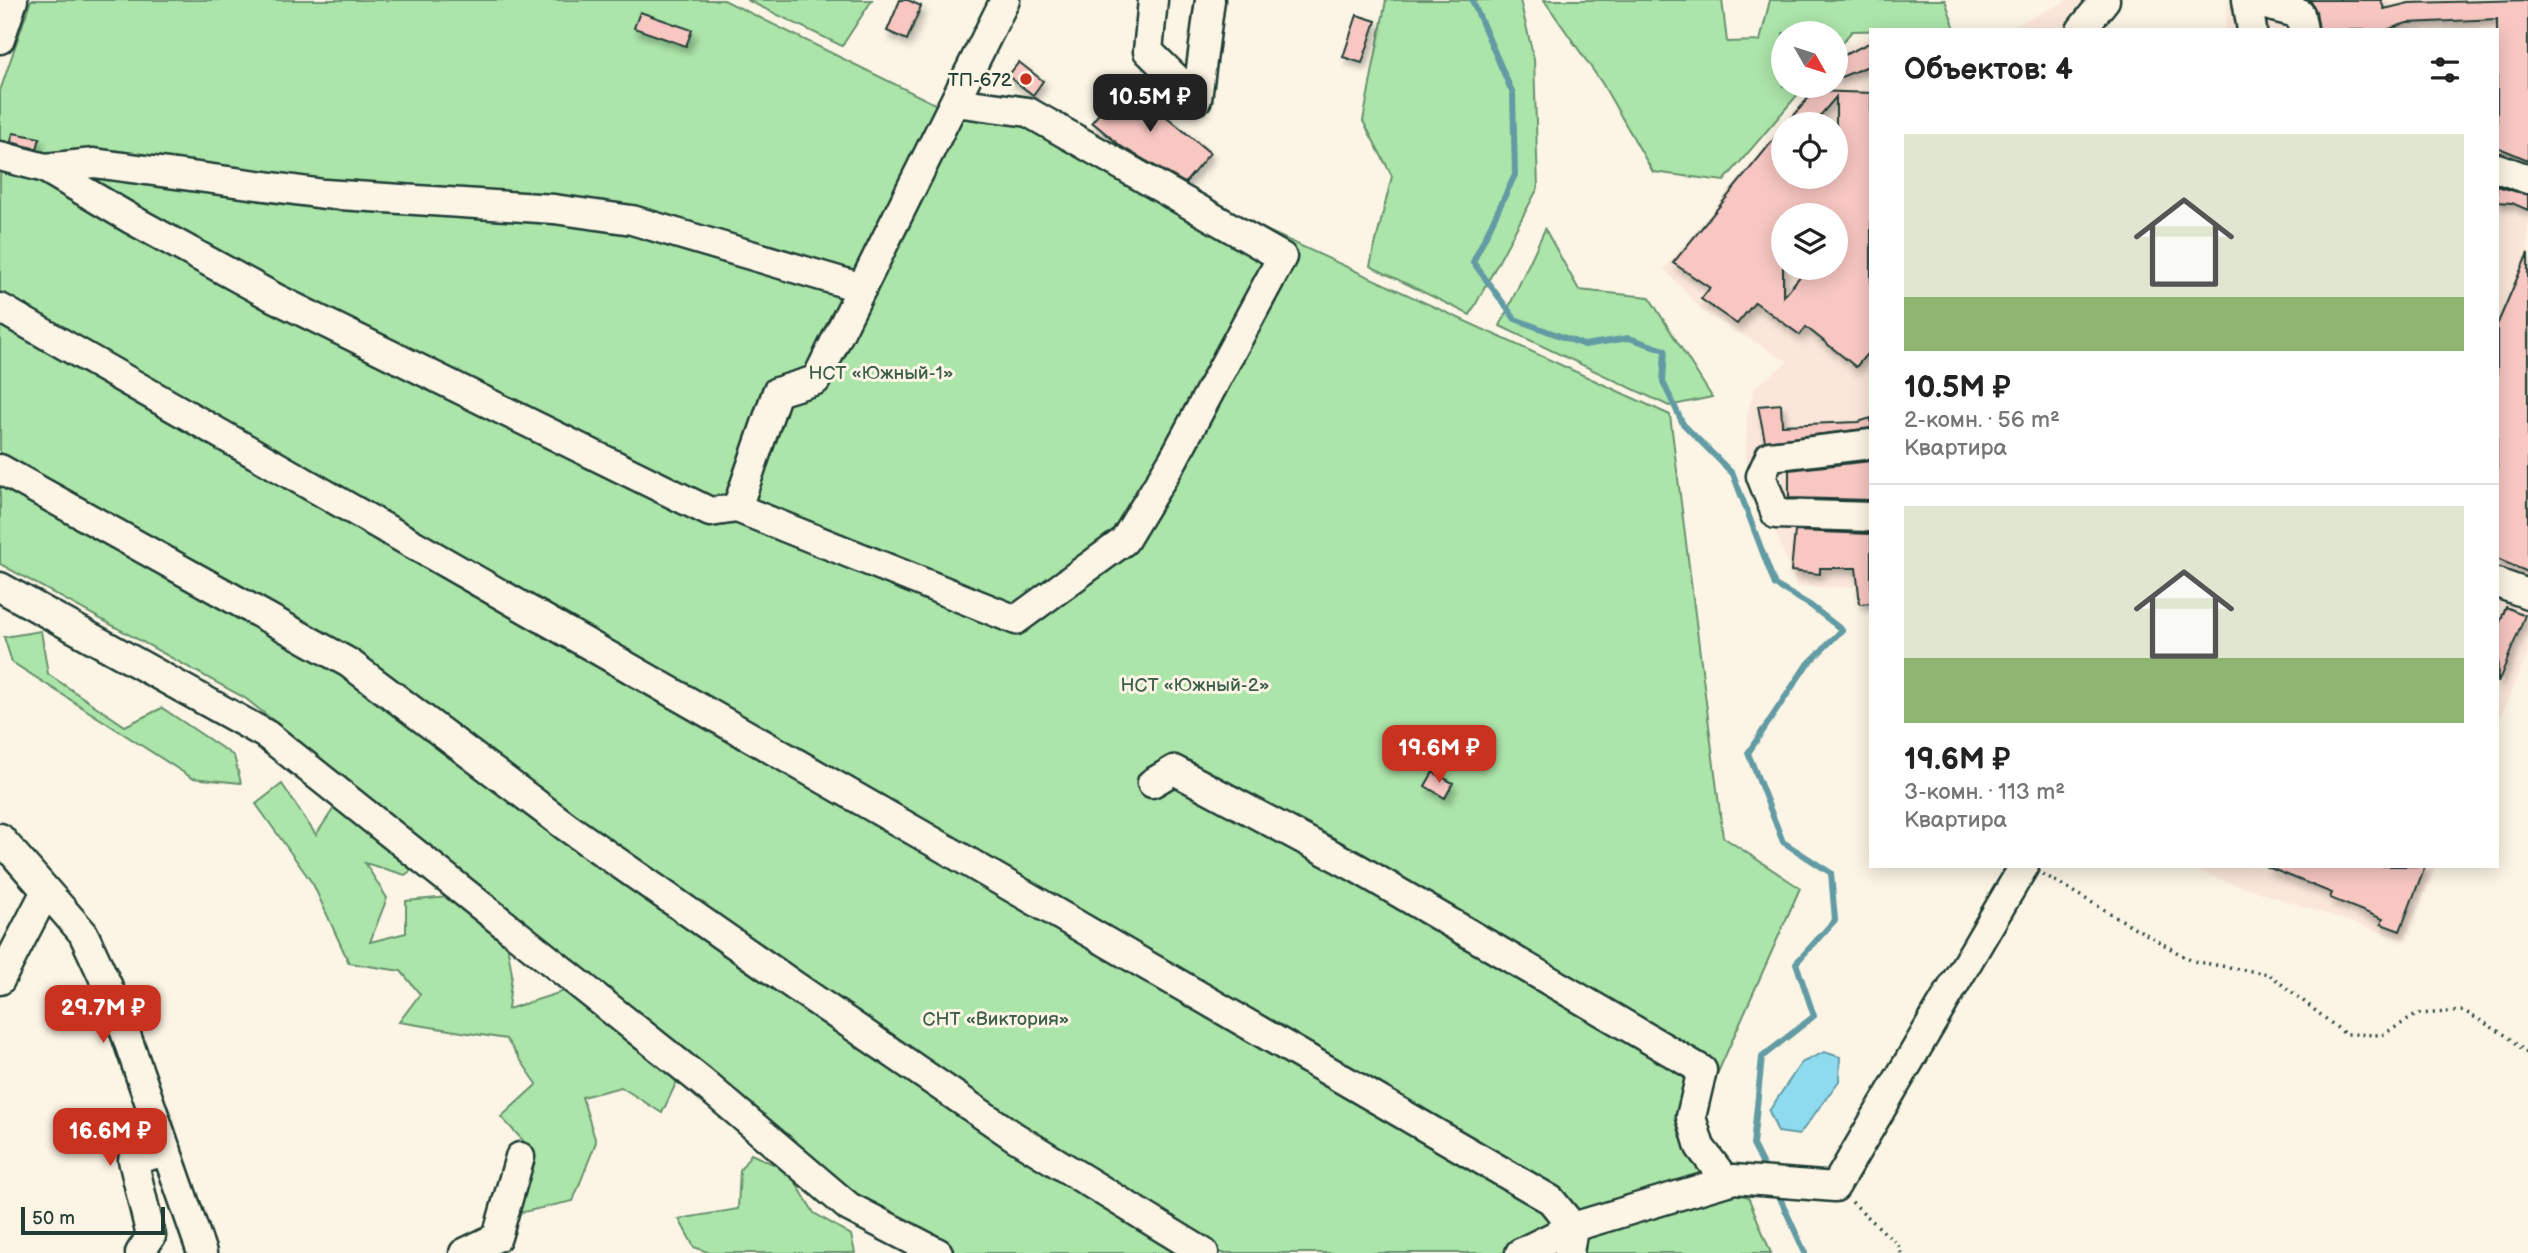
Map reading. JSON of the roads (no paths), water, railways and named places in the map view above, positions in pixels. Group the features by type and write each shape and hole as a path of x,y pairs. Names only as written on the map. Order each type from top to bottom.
{"street":[{"path":"0,39 13,0"},
{"path":"737,508 777,392 816,380 1005,0"},
{"path":"1153,0 1148,51 1197,99 1210,0"},
{"path":"2083,28 2105,0"},
{"path":"2252,28 2247,0 2300,14 2303,28"},
{"path":"0,156 45,169 275,298 710,512 737,508 1017,620 1124,541 1180,448 1282,257 1028,112 955,102"},
{"path":"45,169 94,163 324,194 554,209 619,218 862,288"},
{"path":"2499,169 2528,179"},
{"path":"0,308 908,827 1551,1199 1571,1240"},
{"path":"1869,444 1770,456 1761,476 1776,514 1869,517"},
{"path":"0,470 349,663 568,827 792,985 1015,1137 1204,1253"},
{"path":"2499,584 2528,594"},
{"path":"0,587 267,735 701,1081 849,1207 938,1253"},
{"path":"1152,783 1174,769 1357,868 1702,1070 1691,1116 1700,1147 1730,1180"},
{"path":"0,838 83,933 116,1008 202,1253"},
{"path":"1520,1253 1571,1240 1730,1180 1835,1187 2032,870"},
{"path":"0,980 46,891"},
{"path":"140,1253 151,1236 133,1160 167,1151"},
{"path":"464,1253 497,1237 520,1157"}],"water":[{"path":"1824,1052 1840,1057 1839,1081 1799,1135 1778,1132 1769,1111 1801,1063"}],"waterway":[{"path":"1472,0 1513,94 1515,175 1473,262 1515,319 1584,345 1629,338 1665,350 1663,382 1683,424 1733,474 1775,585 1810,605 1842,630 1806,666 1748,753 1783,842 1831,873 1835,920 1796,963 1814,1016 1762,1057 1753,1145 1763,1165"},
{"path":"1779,1196 1805,1253"}],"place":[{"name":"ТП-672","path":"1026,79"}],"park label":[{"name":"НСТ «Южный-1»","path":"881,372"},
{"name":"НСТ «Южный-2»","path":"1195,684"},
{"name":"СНТ «Виктория»","path":"996,1018"}]}
